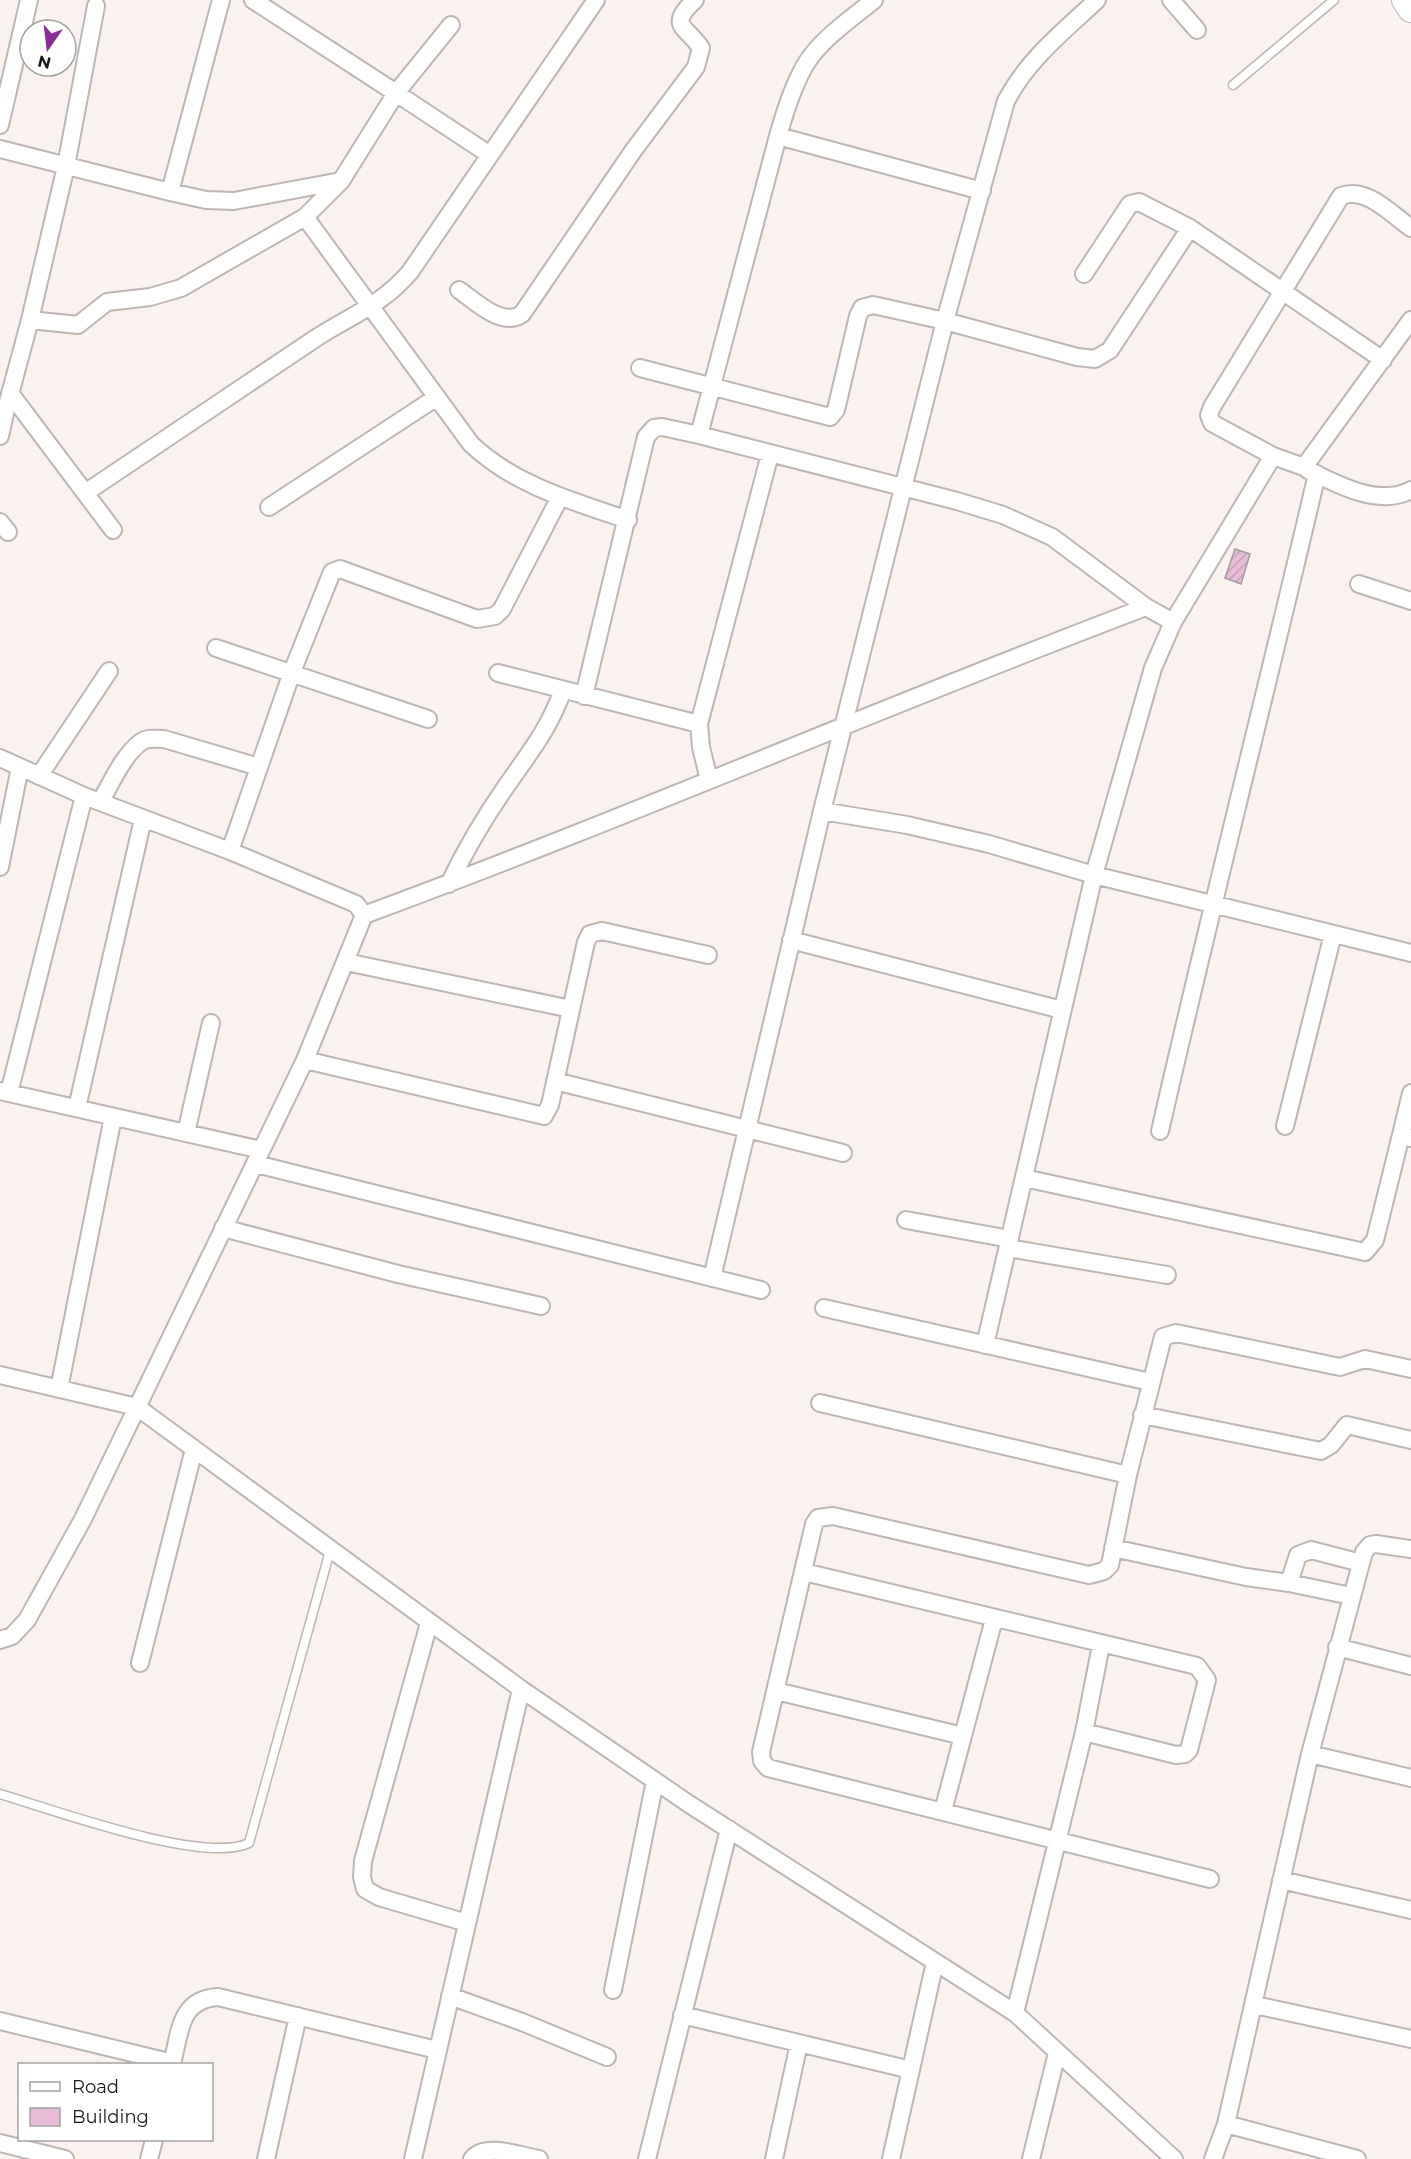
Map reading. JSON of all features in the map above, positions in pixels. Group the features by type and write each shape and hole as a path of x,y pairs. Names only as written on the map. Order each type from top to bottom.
{"main road":[{"path":"1405,0 1411,9"}],"street":[{"path":"0,125 29,0"},
{"path":"170,192 221,0"},
{"path":"253,0 490,155"},
{"path":"85,493 318,337 370,308 388,295 410,272 596,0"},
{"path":"459,290 497,315 511,319 522,314 633,151 696,67 701,48 684,32 680,21 684,11 695,0"},
{"path":"699,435 709,387 788,102 805,65 833,34 874,0"},
{"path":"712,1278 791,940 902,487 998,125 1017,79 1034,59 1097,0"},
{"path":"1171,0 1197,30"},
{"path":"0,436 5,404 30,320 66,166 96,6"},
{"path":"30,320 78,325 107,302 150,297 181,288 304,217 341,181 396,93 452,25"},
{"path":"778,136 982,191"},
{"path":"0,149 206,200 234,201 341,181"},
{"path":"1411,228 1363,194 1352,192 1341,196 1209,415 1212,423 1273,456 1370,495 1398,497 1411,490"},
{"path":"1084,274 1130,204 1139,202 1149,205 1190,228 1383,360"},
{"path":"304,217 471,444 488,460 508,474 560,497 628,520"},
{"path":"640,368 830,417 836,410 858,316 862,308 873,305 945,321 1077,357 1095,359 1110,350 1190,228"},
{"path":"1160,1131 1212,903 1272,668 1310,471 1411,320"},
{"path":"269,507 436,397"},
{"path":"5,404 85,493 113,530"},
{"path":"584,696 649,431 662,427 902,487 1003,515 1053,537 1146,607 1173,622"},
{"path":"709,780 701,747 699,723 770,454"},
{"path":"985,1345 1094,875 1153,668 1173,622 1273,456"},
{"path":"230,851 292,672 330,576 336,569 477,619 495,616 502,609 560,497"},
{"path":"1359,584 1411,601"},
{"path":"0,1640 12,1636 27,1620 83,1518 305,1060 364,915 449,884 996,664 1146,607"},
{"path":"216,648 428,719"},
{"path":"39,776 110,670"},
{"path":"498,673 699,723"},
{"path":"449,884 465,852 504,789 542,738 563,690"},
{"path":"259,767 164,739 151,738 142,742 132,752 92,799 5,1092 186,1133 258,1157 761,1290"},
{"path":"0,758 92,799 230,851 356,904 364,915"},
{"path":"0,867 20,767"},
{"path":"822,811 907,825 989,844 1094,875 1411,953"},
{"path":"77,1108 143,819"},
{"path":"305,1060 539,1116 548,1112 586,942 595,931 708,955"},
{"path":"1285,1126 1333,934"},
{"path":"791,940 1062,1010"},
{"path":"346,962 571,1009"},
{"path":"186,1133 211,1023"},
{"path":"555,1081 843,1153"},
{"path":"1024,1178 1153,1204 1365,1252 1375,1240 1406,1137 1411,1093"},
{"path":"59,1389 113,1117"},
{"path":"906,1220 1009,1244 1167,1275"},
{"path":"223,1228 398,1274 542,1306"},
{"path":"824,1308 1150,1382"},
{"path":"1210,1880 1057,1839 768,1768 762,1761 761,1752 814,1524 818,1518 824,1516 1089,1575 1104,1572 1110,1565 1128,1475 1160,1341 1167,1334 1176,1333 1340,1367 1365,1359 1411,1369"},
{"path":"0,1375 137,1407 520,1689 655,1781 1015,2013 1174,2159"},
{"path":"820,1403 1128,1475"},
{"path":"1142,1415 1321,1451 1332,1445 1343,1427 1347,1425 1411,1440"},
{"path":"140,1663 194,1449"},
{"path":"1213,2159 1226,2124 1255,2005 1310,1754 1364,1552 1370,1545 1388,1544 1411,1549"},
{"path":"1113,1548 1246,1578 1289,1583 1352,1596"},
{"path":"1289,1583 1298,1555 1311,1551 1361,1563"},
{"path":"804,1572 1101,1645 1197,1666 1207,1680 1189,1749 1185,1754 1176,1755 1084,1732"},
{"path":"942,1811 994,1619"},
{"path":"429,1623 363,1861 362,1877 365,1889 379,1897 467,1923"},
{"path":"1015,2013 1084,1732 1101,1645"},
{"path":"1337,1647 1411,1666"},
{"path":"413,2159 520,1689"},
{"path":"776,1691 963,1736"},
{"path":"1310,1754 1411,1778"},
{"path":"613,1990 655,1781"},
{"path":"647,2159 729,1829"},
{"path":"1281,1880 1411,1910"},
{"path":"891,2159 935,1962"},
{"path":"450,1996 522,2022 607,2057"},
{"path":"172,2063 188,2011 193,2003 203,1998 218,1997 437,2050"},
{"path":"1255,2005 1411,2039"},
{"path":"682,2015 911,2070"},
{"path":"266,2159 298,2016"},
{"path":"0,2021 168,2063"},
{"path":"774,2159 799,2043"},
{"path":"1031,2159 1057,2053"},
{"path":"1226,2124 1351,2158"},
{"path":"150,2159 154,2141"},
{"path":"0,2144 44,2157 65,2159"},
{"path":"472,2159 484,2152 497,2151 539,2159"}],"lane":[{"path":"1233,85 1334,0"},
{"path":"0,1794 164,1841 195,1847 229,1848 249,1843 330,1551"}],"building":[{"path":"1235,549 1250,554 1241,584 1225,578"}]}
